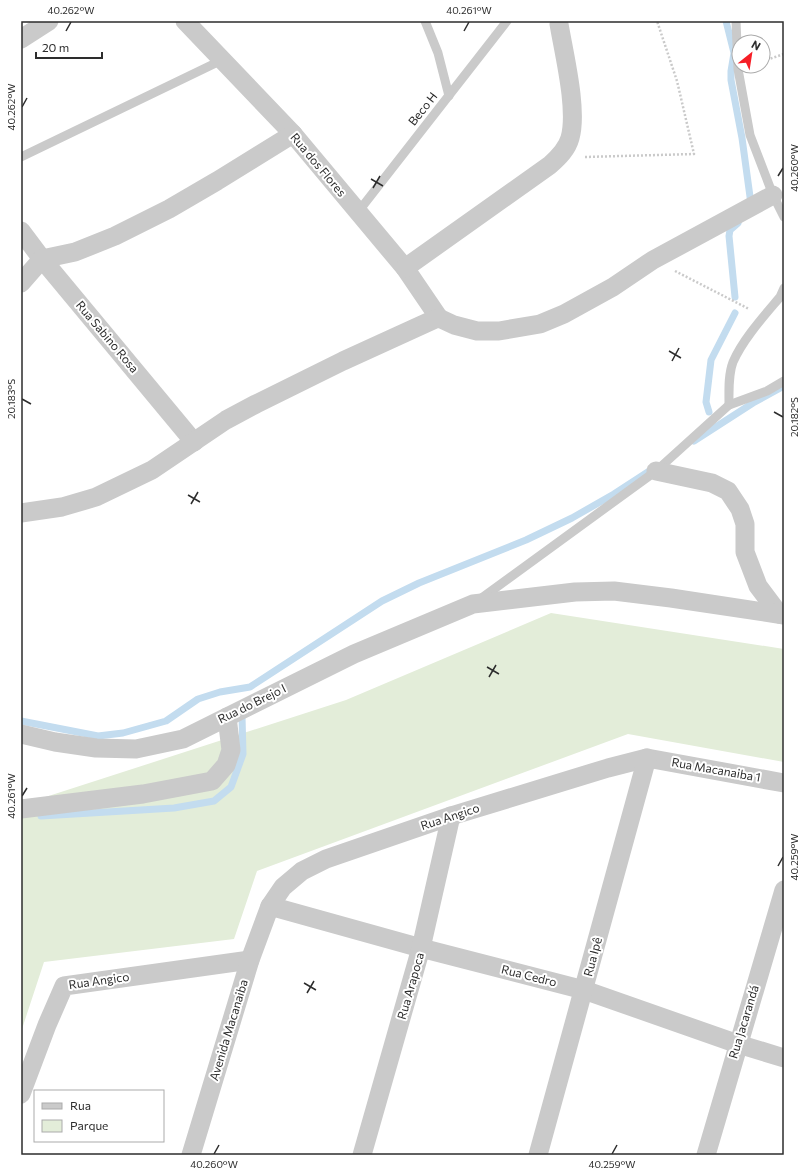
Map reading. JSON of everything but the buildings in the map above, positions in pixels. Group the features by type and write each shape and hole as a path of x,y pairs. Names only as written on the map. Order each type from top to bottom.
{"street":[{"path":"21,39 48,21"},
{"name":"Rua dos Flores","path":"186,21 293,134 405,268 439,318"},
{"path":"405,268 550,165 566,148 573,123 570,90 559,24"},
{"path":"21,283 42,259 75,252 115,236 176,205 293,134"},
{"path":"21,513 62,507 96,497 152,470 226,420 256,404 343,361 439,318 454,325 477,331 499,331 540,324 564,314 613,286 653,260 772,195"},
{"name":"Rua Sabino Rosa","path":"21,231 42,259 194,442"},
{"path":"656,471 712,483 728,491 740,509 745,524 745,552 758,586 782,615"},
{"name":"Rua do Brejo I","path":"21,734 55,742 96,748 136,749 183,739 354,654 473,604 575,592 614,591 782,615"},
{"path":"21,809 143,794 212,781 226,765 231,750 227,717"},
{"name":"Rua Macanaiba 1","path":"647,758 784,783"},
{"name":"Rua Angico","path":"270,906 284,887 302,871 326,859 451,816 608,768 647,758"},
{"name":"Rua Ipê","path":"538,1155 647,758"},
{"name":"Rua Arapoca","path":"362,1155 422,948 451,816"},
{"name":"Rua Jacarandá","path":"706,1155 784,890"},
{"name":"Rua Cedro","path":"270,906 422,948 584,990 738,1044 784,1058"},
{"name":"Avenida Macanaiba","path":"191,1155 250,960 270,906"},
{"name":"Rua Angico","path":"21,1094 47,1025 64,986 250,960"}],"lane":[{"path":"425,21 438,53 449,96"},
{"name":"Beco H","path":"358,212 507,21"},
{"path":"736,21 738,69 750,135 772,195 784,217"},
{"path":"21,158 222,60"},
{"path":"729,405 729,384 733,363 741,347 780,297 784,288"},
{"path":"473,604 656,471 729,405 767,391 784,381"}],"path":[{"path":"558,158 694,154 677,81 656,21"},
{"path":"771,58 784,54"},
{"path":"653,260 764,317"}],"green space":[{"path":"551,613 784,649 784,762 628,734 257,871 234,939 44,962 21,1032 21,809 30,802 346,700"}],"waterway":[{"path":"726,21 734,53 731,80 742,138 751,204"},
{"path":"735,297 729,236 730,230 738,223"},
{"path":"709,412 706,402 711,360 735,313"},
{"path":"694,441 753,403 784,386"},
{"path":"21,721 98,736 123,733 166,721 198,699 220,692 250,687 382,601 419,583 526,540 572,518 614,494 654,468"},
{"path":"41,816 174,808 214,801 231,787 243,754 242,716"}]}
